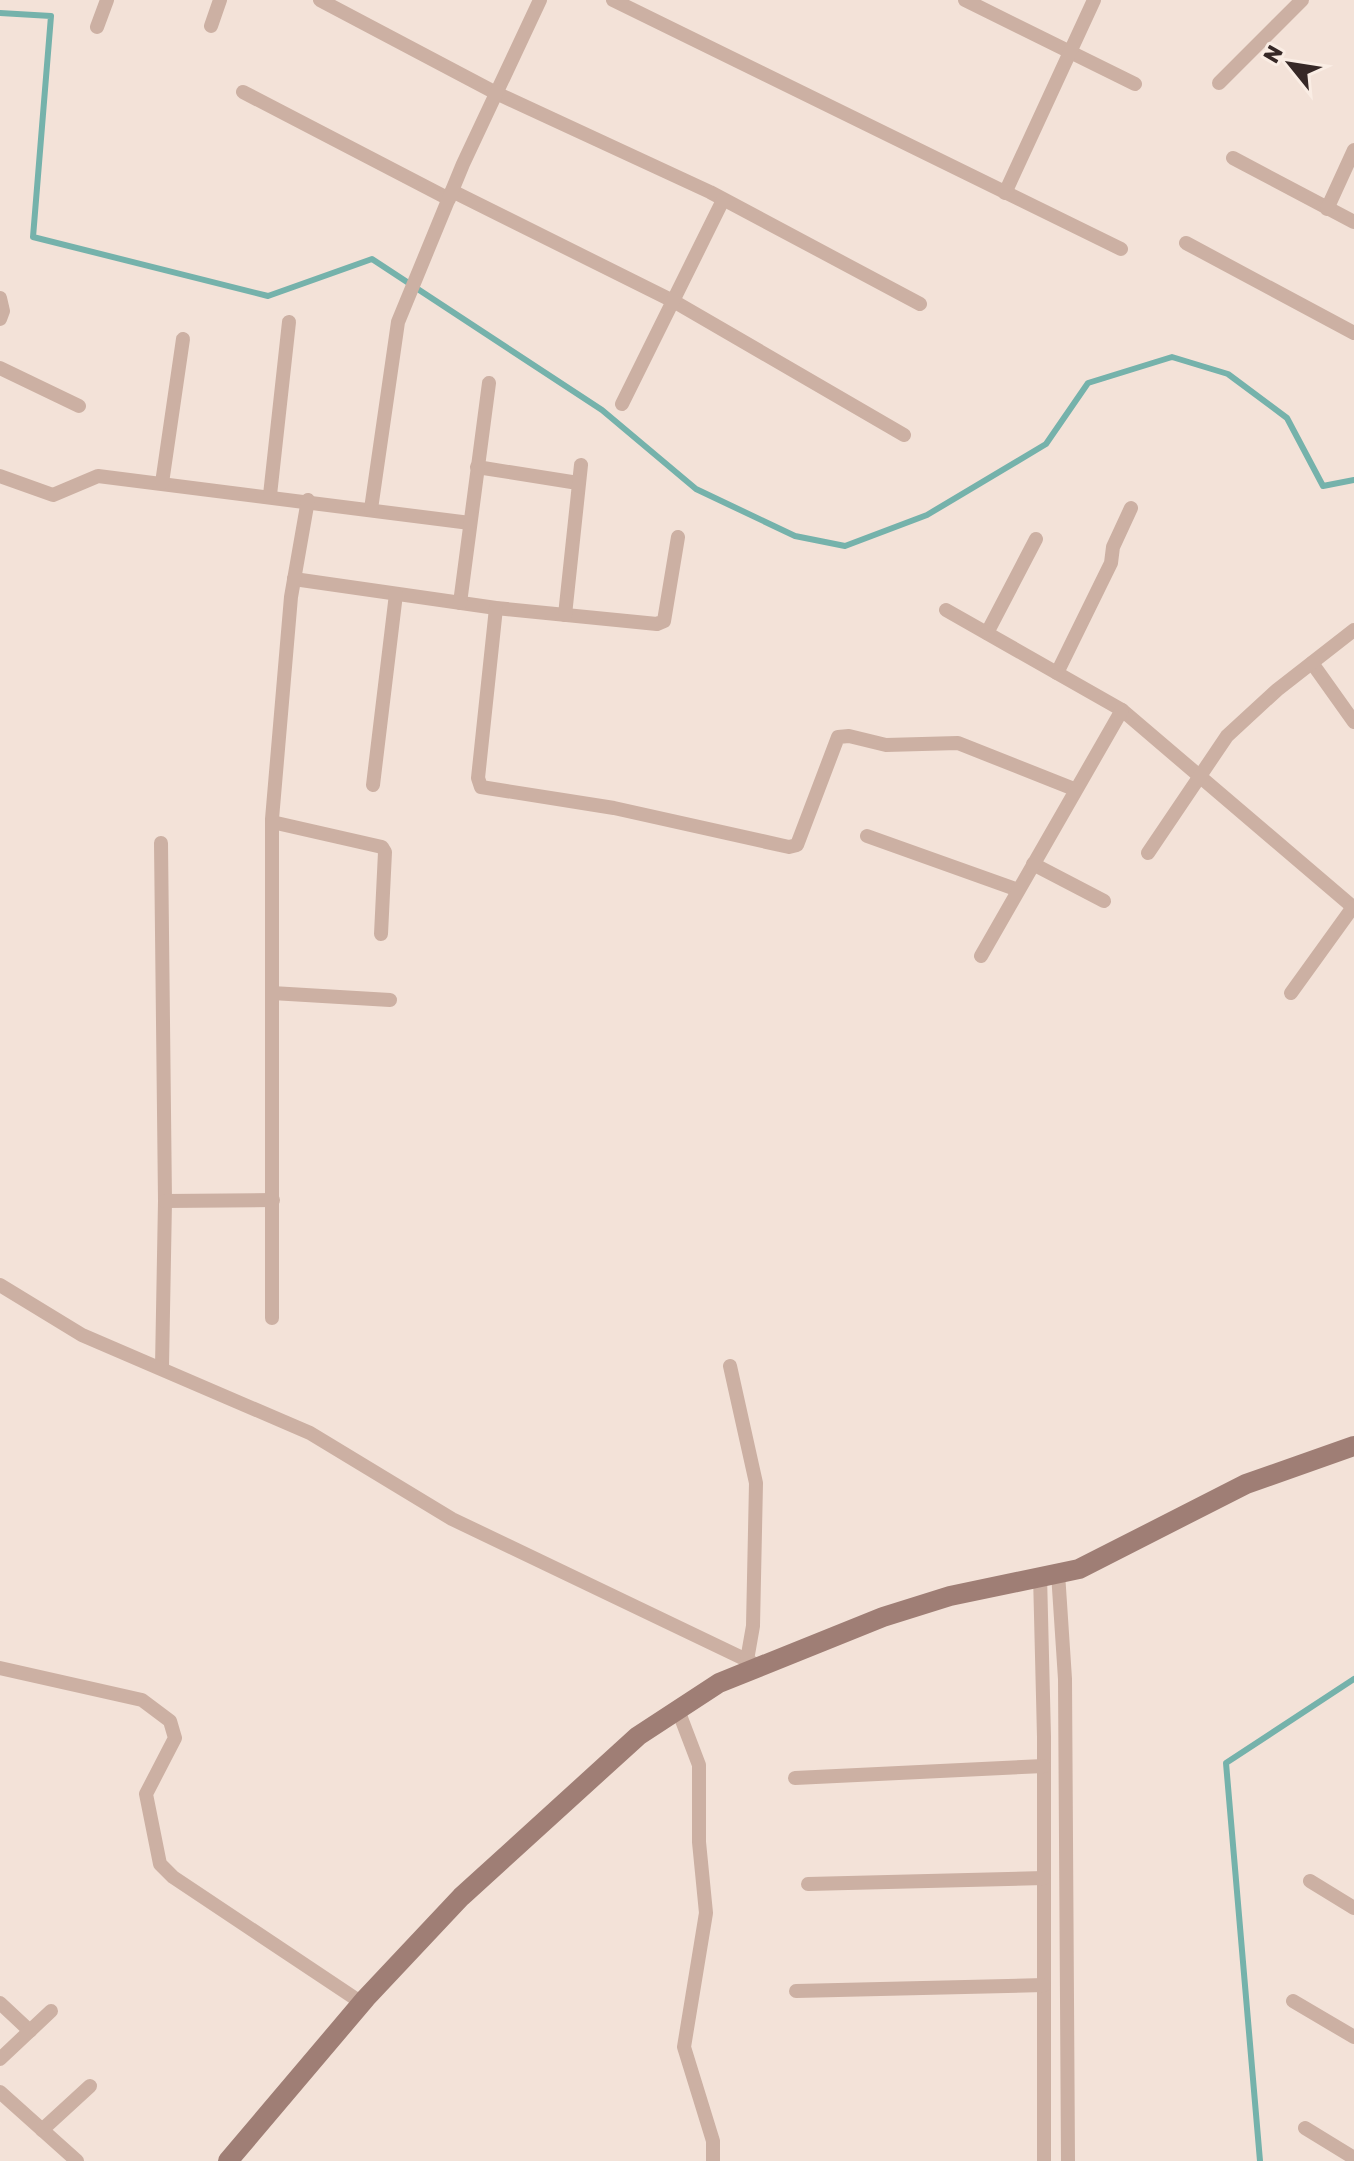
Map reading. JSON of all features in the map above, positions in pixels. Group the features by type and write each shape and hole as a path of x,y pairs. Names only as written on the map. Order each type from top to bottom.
{"main road":[{"path":"228,2161 362,2003 471,1887 638,1736 719,1683 752,1663 883,1617 1079,1569 1246,1484 1354,1446"}],"street":[{"path":"97,27 107,0"},
{"path":"211,26 220,0"},
{"path":"320,0 496,93 723,200 920,304"},
{"path":"371,509 382,409 398,322 451,195 540,0"},
{"path":"613,0 1121,249"},
{"path":"965,0 1135,84"},
{"path":"1005,193 1094,0"},
{"path":"1219,83 1302,0"},
{"path":"243,92 675,302 904,435"},
{"path":"1327,209 1354,150"},
{"path":"1233,158 1354,222"},
{"path":"622,404 723,200"},
{"path":"1186,243 1352,327"},
{"path":"270,495 289,322"},
{"path":"162,483 183,339"},
{"path":"0,368 79,406"},
{"path":"460,603 489,383"},
{"path":"565,615 581,465"},
{"path":"477,467 578,483"},
{"path":"0,476 53,495 98,476 270,495 470,523"},
{"path":"272,1318 272,822 294,579 308,500"},
{"path":"1057,673 1111,563 1113,547 1131,508"},
{"path":"294,579 496,608 657,624 664,621 678,537"},
{"path":"987,633 1036,539"},
{"path":"373,785 396,594"},
{"path":"496,608 478,778 481,787 614,808 789,847 797,845 838,737 849,736 886,745 931,741 958,743 1074,789"},
{"path":"946,610 1122,710 1354,907 1291,993"},
{"path":"1148,853 1227,736 1354,630"},
{"path":"1312,663 1354,722"},
{"path":"981,956 1122,710"},
{"path":"272,822 382,847 385,852 381,934"},
{"path":"867,836 1018,890"},
{"path":"161,843 165,1201 162,1367"},
{"path":"1033,864 1104,901"},
{"path":"272,993 390,1000"},
{"path":"165,1201 273,1200"},
{"path":"0,1285 82,1335 310,1433 452,1519 752,1663 756,1483 730,1366"},
{"path":"1044,2161 1044,1766 1049,1574"},
{"path":"1049,1574 1065,1679 1068,2161"},
{"path":"0,1668 142,1700 170,1721 175,1738 146,1794 160,1864 173,1877 362,2003"},
{"path":"678,1710 699,1765 699,1842 706,1913 684,2047 713,2141 713,2161"},
{"path":"795,1778 1044,1766"},
{"path":"808,1884 1044,1878"},
{"path":"1310,1881 1354,1908"},
{"path":"796,1991 1044,1985"},
{"path":"1293,2001 1354,2037"},
{"path":"0,2003 30,2031"},
{"path":"0,2059 51,2011"},
{"path":"42,2130 90,2086"},
{"path":"1,2095 77,2161"},
{"path":"1305,2128 1354,2158"}],"waterway":[{"path":"0,13 51,16 33,237 268,296 372,259 602,410 696,489 795,536 845,546 927,515 1046,444 1088,383 1172,357 1228,374 1287,418 1323,486 1354,480"},
{"path":"1260,2161 1226,1763 1354,1679"}]}
